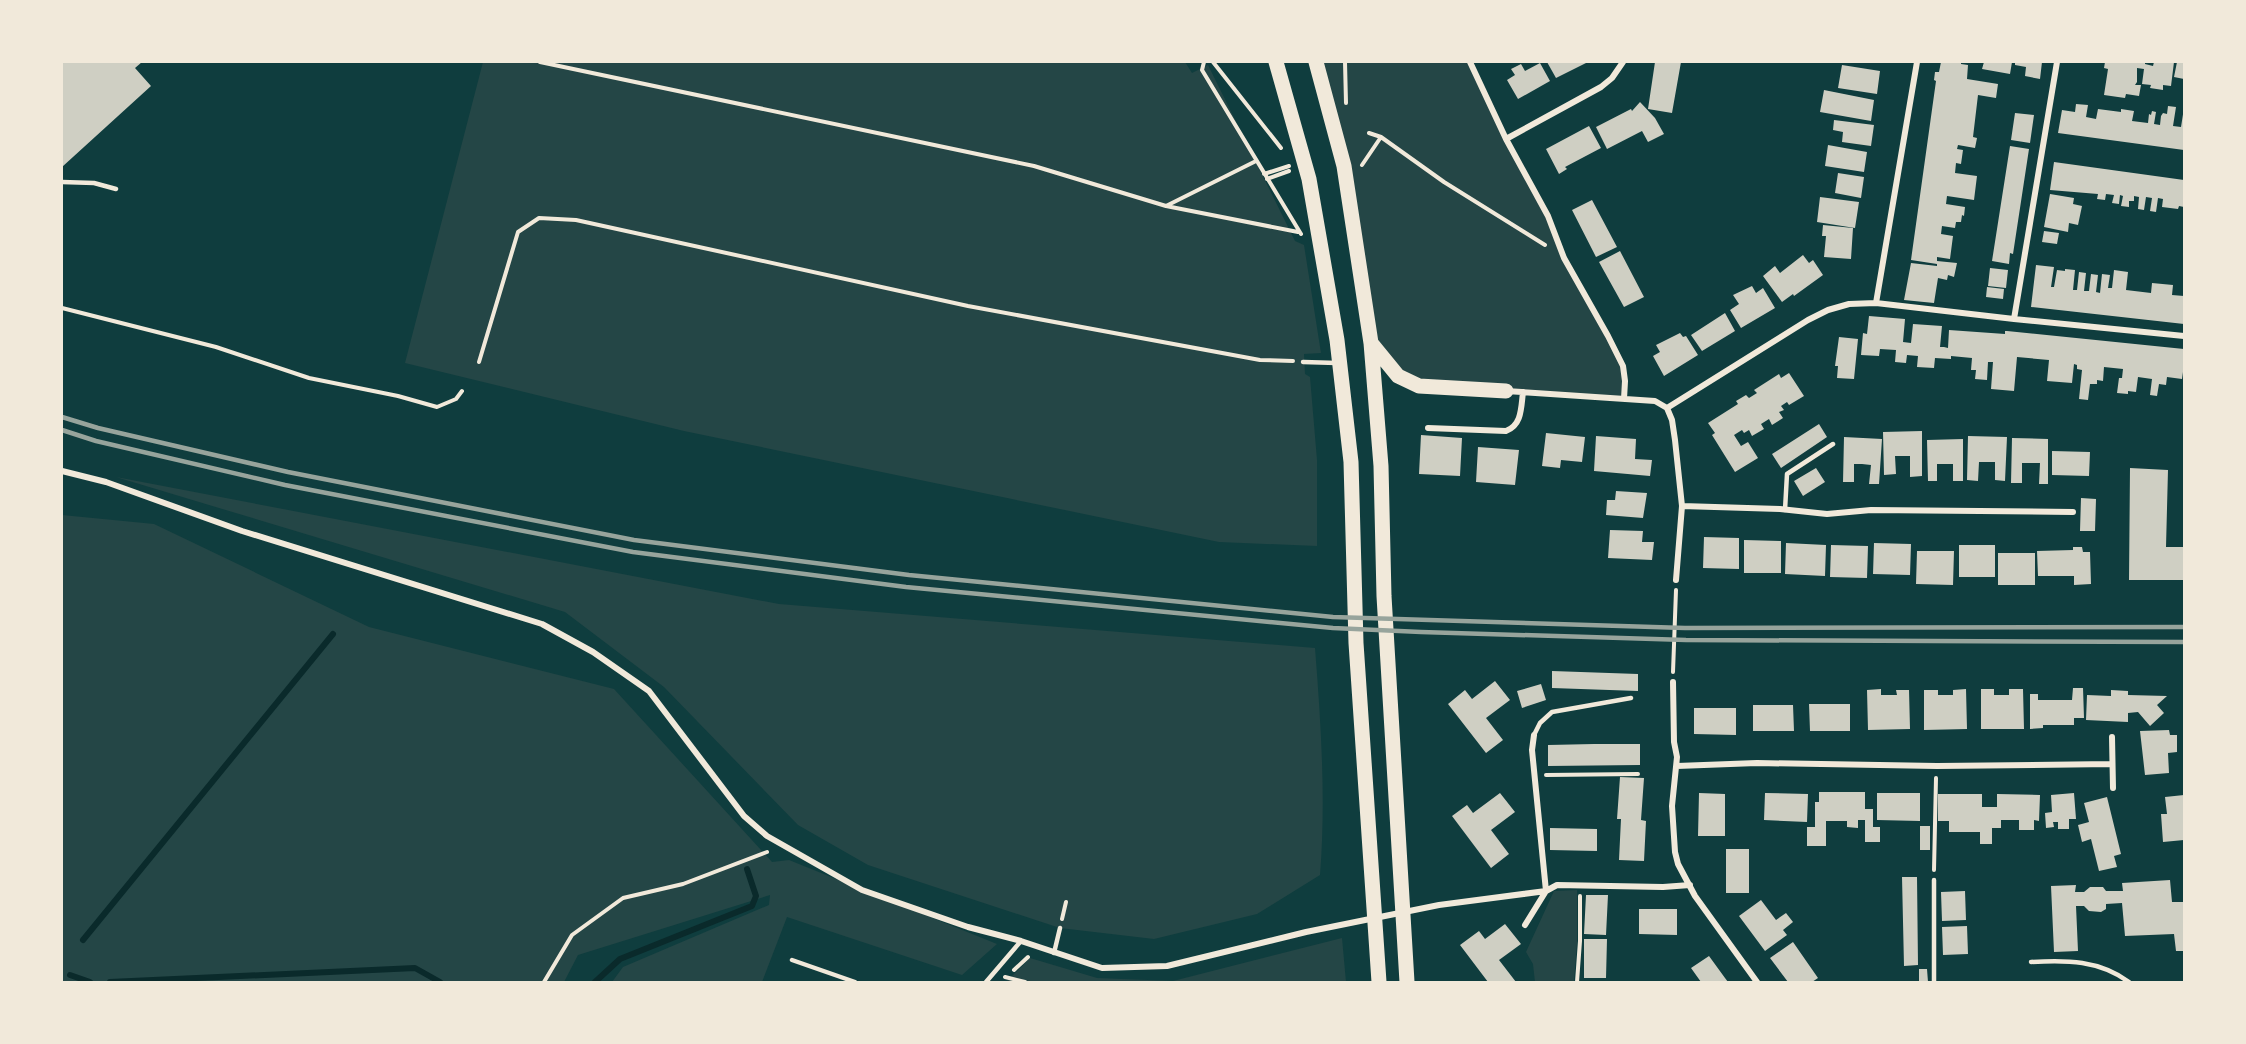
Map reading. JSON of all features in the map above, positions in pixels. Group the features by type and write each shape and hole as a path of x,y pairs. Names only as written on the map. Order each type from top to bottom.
{"main road":[{"path":"1276,62 1309,179 1340,363 1351,462 1353,594 1379,982"},
{"path":"1316,62 1344,166 1371,344 1381,466 1384,596 1407,982"},
{"path":"1371,344 1398,376 1419,386 1506,391"}],"street":[{"path":"1470,62 1506,140 1548,216 1564,258 1623,366 1624,399"},
{"path":"1506,140 1601,87 1612,78 1623,62"},
{"path":"1876,303 1917,62"},
{"path":"2014,319 2057,62"},
{"path":"1667,408 1808,320 1827,310 1849,304 1876,303 2184,336"},
{"path":"1506,391 1655,401 1667,408 1672,420 1682,506 1676,580"},
{"path":"1428,428 1506,431 1514,428 1519,421 1524,392"},
{"path":"62,471 106,482 242,531 542,624 593,652 650,691 744,816 767,836 862,890 968,927 1021,941 1102,968 1167,966 1296,935 1439,905 1546,891 1557,885 1580,887 1690,885"},
{"path":"1682,506 1827,514 1871,510 2073,512"},
{"path":"1673,682 1677,766 1672,806 1678,864 1757,982"},
{"path":"1525,925 1546,891 1532,750 1534,735"},
{"path":"2112,737 2113,788"},
{"path":"1677,766 1757,763 2112,764"}],"lane":[{"path":"62,182 94,183 116,189"},
{"path":"1303,362 1340,363"},
{"path":"1785,510 1787,474 1833,444"},
{"path":"1534,735 1540,723 1552,712 1631,698"},
{"path":"1934,880 1934,982"},
{"path":"1054,953 1060,928"},
{"path":"986,982 1021,941"},
{"path":"792,960 855,982"},
{"path":"2031,962 2066,962 2104,967 2129,982"}],"path":[{"path":"540,62 1034,166 1166,206 1298,232"},
{"path":"1204,62 1202,70 1298,232 1305,237"},
{"path":"1213,62 1287,155"},
{"path":"1369,133 1381,137 1444,182 1564,258"},
{"path":"1361,165 1381,137"},
{"path":"1166,206 1256,161"},
{"path":"1264,174 1294,164"},
{"path":"479,362 518,232 539,218 576,220 968,306 1260,360 1303,362"},
{"path":"62,308 216,347 309,378 398,396 437,407 456,399 462,391"},
{"path":"1673,682 1676,580"},
{"path":"1934,880 1937,765"},
{"path":"1534,776 1638,774"},
{"path":"544,982 572,935 623,898 683,884 785,845"},
{"path":"1576,982 1580,941 1580,887"},
{"path":"1002,982 1038,948"},
{"path":"995,972 1025,982"}],"shaded area":[{"path":"483,62 1185,62 1192,73 1208,65 1295,241 1304,245 1321,353 1304,354 1305,374 1310,377 1317,460 1317,546 1219,542 684,431 405,363"},
{"path":"1316,62 1470,62 1548,216 1564,258 1623,366 1624,399 1419,386 1371,343 1355,225"},
{"path":"116,477 779,604 1315,648 1323,790 1320,875 1257,914 1154,939 1060,928 868,865 798,825 664,687 565,612"},
{"path":"62,515 154,524 369,627 614,689 772,862 789,860 997,944 962,975 787,917 762,982 612,982 623,967 769,905 770,895 578,955 564,982 62,982"},
{"path":"1577,890 1574,982 1535,982 1533,964 1526,952 1554,891"},
{"path":"1342,938 1346,982 1006,982 1030,958 1097,978 1173,981"}],"building":[{"path":"62,62 142,62 135,68 151,86 62,167"},
{"path":"1547,62 1588,62 1556,78"},
{"path":"1655,62 1681,62 1672,113 1648,109"},
{"path":"1941,62 1961,62 1961,64 1968,65 1967,79 1998,84 1996,98 1978,95 1973,137 1977,138 1975,148 1958,145 1957,149 1963,150 1961,164 1956,163 1955,173 1977,176 1974,200 1947,196 1946,204 1965,207 1964,216 1962,215 1961,222 1956,222 1955,228 1942,226 1941,234 1953,236 1950,259 1937,257 1937,261 1957,263 1954,277 1948,275 1947,280 1938,278 1934,303 1904,300 1911,263 1937,266 1937,264 1911,260 1936,81 1934,80 1935,72 1939,72"},
{"path":"1984,62 2012,62 2010,74 1982,69"},
{"path":"2015,62 2042,62 2040,79 2025,76 2026,67 2015,65"},
{"path":"2105,62 2145,62 2153,66 2154,62 2174,62 2171,86 2163,85 2163,90 2142,84 2144,69 2137,68 2135,85 2141,85 2139,96 2126,94 2125,98 2104,95 2108,69 2104,68"},
{"path":"2177,62 2184,62 2184,79 2174,77"},
{"path":"1540,63 1550,81 1518,99 1507,80 1515,75 1511,69 1521,64 1525,71"},
{"path":"1842,65 1880,71 1877,94 1838,88"},
{"path":"1824,90 1874,100 1871,121 1820,112"},
{"path":"1640,102 1655,118 1664,134 1648,142 1642,131 1607,149 1596,127 1631,109 1632,111"},
{"path":"2076,104 2088,105 2086,117 2096,119 2098,109 2121,112 2121,109 2134,111 2132,121 2148,123 2149,114 2151,115 2152,111 2156,112 2154,124 2160,125 2161,116 2163,113 2167,114 2168,106 2176,107 2173,126 2181,127 2184,108 2184,150 2058,133 2062,110 2075,112"},
{"path":"2015,113 2034,115 2030,143 2011,140"},
{"path":"1834,120 1874,125 1871,146 1842,142 1843,132 1833,130"},
{"path":"1589,126 1601,148 1565,167 1567,169 1559,174 1546,149"},
{"path":"1828,145 1867,152 1864,172 1825,166"},
{"path":"2010,146 2029,149 2013,254 2010,253 2009,264 1992,261"},
{"path":"2054,162 2184,180 2184,207 2179,206 2178,209 2162,207 2163,199 2158,198 2156,212 2150,211 2152,198 2146,197 2144,210 2138,209 2139,197 2134,196 2134,201 2129,201 2129,207 2121,206 2123,196 2120,195 2119,204 2112,203 2114,195 2106,194 2105,200 2097,199 2098,194 2050,190"},
{"path":"1838,173 1864,177 1861,198 1835,193"},
{"path":"2050,194 2074,198 2073,204 2082,206 2078,225 2069,223 2068,232 2044,227"},
{"path":"1820,197 1859,202 1855,228 1817,222"},
{"path":"1592,200 1617,247 1596,257 1572,210"},
{"path":"1823,225 1853,228 1851,259 1824,257 1826,236 1822,236"},
{"path":"2044,231 2059,233 2057,244 2042,242"},
{"path":"1620,251 1644,297 1624,307 1599,262"},
{"path":"1803,255 1809,263 1813,260 1823,275 1782,302 1763,276 1775,266 1780,273"},
{"path":"2036,265 2054,267 2051,287 2054,287 2057,270 2065,271 2065,269 2075,270 2073,290 2077,290 2079,272 2086,273 2084,291 2089,291 2091,274 2098,275 2096,292 2100,293 2102,274 2110,275 2108,288 2112,288 2114,270 2128,272 2126,290 2151,293 2152,283 2173,285 2172,295 2184,296 2184,324 2031,307"},
{"path":"1990,268 2008,270 2006,288 1988,286"},
{"path":"1752,286 1756,293 1763,288 1775,308 1741,328 1730,310 1739,304 1733,295"},
{"path":"1987,287 2004,289 2003,299 1986,297"},
{"path":"1725,313 1735,331 1702,351 1691,335"},
{"path":"1869,316 1905,319 1903,342 1911,343 1913,324 1942,326 1940,347 1948,348 1949,330 2005,334 2007,331 2184,349 2184,373 2182,379 2167,377 2166,385 2159,384 2157,396 2150,395 2152,379 2138,377 2136,392 2128,391 2128,394 2117,393 2123,369 2104,367 2103,381 2097,380 2097,384 2090,384 2088,400 2079,399 2082,370 2077,369 2077,365 2074,364 2072,383 2047,381 2049,360 2017,357 2014,391 1991,389 1993,362 1988,362 1987,380 1975,379 1976,370 1971,370 1972,358 1951,356 1951,359 1935,358 1934,368 1917,367 1918,356 1907,355 1906,363 1895,362 1896,350 1880,349 1879,356 1861,355 1863,333 1867,334"},
{"path":"1680,333 1683,337 1686,336 1698,355 1664,376 1653,356 1660,352 1656,345"},
{"path":"1839,337 1858,339 1854,379 1837,378 1838,366 1835,366"},
{"path":"1789,373 1804,396 1789,405 1787,402 1781,406 1784,410 1779,412 1783,418 1772,425 1769,419 1761,424 1764,429 1752,436 1749,430 1744,433 1742,430 1734,435 1741,446 1748,442 1758,458 1735,472 1712,435 1715,433 1708,423 1738,404 1736,401 1746,395 1749,398 1757,393 1754,390 1779,374 1781,378"},
{"path":"1819,424 1827,437 1781,468 1772,454"},
{"path":"1922,431 1922,476 1910,477 1910,456 1895,456 1896,474 1884,475 1883,432"},
{"path":"1546,433 1585,437 1582,462 1561,460 1560,468 1542,466"},
{"path":"1421,435 1462,438 1460,476 1419,474"},
{"path":"1596,436 1636,439 1635,459 1652,460 1650,476 1594,471"},
{"path":"1968,436 2007,437 2005,481 1995,480 1995,462 1979,462 1978,481 1967,480"},
{"path":"1844,437 1882,439 1879,484 1869,484 1871,465 1862,464 1854,464 1854,482 1843,482"},
{"path":"2012,438 2048,439 2048,484 2039,484 2040,463 2022,463 2022,483 2011,483"},
{"path":"1963,439 1963,481 1953,481 1953,464 1937,464 1937,481 1928,481 1927,440"},
{"path":"1478,447 1519,450 1515,485 1476,482"},
{"path":"2052,451 2090,452 2089,476 2052,475"},
{"path":"1816,468 1825,482 1803,496 1794,481"},
{"path":"2130,468 2168,470 2166,547 2184,547 2184,580 2129,580"},
{"path":"1616,491 1647,493 1643,518 1606,515 1607,500 1615,500"},
{"path":"2081,498 2096,499 2095,531 2080,531"},
{"path":"1610,530 1643,531 1642,542 1654,542 1652,560 1608,558"},
{"path":"1704,537 1739,538 1739,569 1703,568"},
{"path":"1744,540 1781,541 1781,573 1744,573"},
{"path":"1786,543 1826,545 1825,576 1785,574"},
{"path":"1874,543 1911,544 1910,575 1873,574"},
{"path":"1831,545 1868,546 1867,578 1830,577"},
{"path":"1959,545 1995,545 1995,577 1959,577"},
{"path":"2073,547 2082,547 2083,552 2090,552 2091,584 2074,585 2074,576 2038,576 2037,551 2073,550"},
{"path":"1917,551 1954,551 1953,585 1916,584"},
{"path":"1998,553 2035,553 2035,585 1998,585"},
{"path":"1552,671 1638,674 1638,691 1552,688"},
{"path":"1495,681 1510,700 1486,718 1503,740 1486,753 1448,704 1465,690 1472,699"},
{"path":"1541,684 1546,700 1522,708 1517,691"},
{"path":"2073,688 2083,688 2084,718 2074,718 2074,725 2043,725 2043,728 2030,729 2030,694 2038,694 2038,700 2072,700"},
{"path":"1881,689 1881,695 1897,695 1896,690 1909,690 1910,729 1868,730 1867,690"},
{"path":"1966,689 1967,729 1924,730 1924,690 1938,690 1938,695 1953,695 1953,690"},
{"path":"1981,689 1994,689 1994,695 2009,695 2009,689 2023,689 2024,729 1981,729"},
{"path":"2111,690 2128,691 2128,695 2167,696 2157,705 2164,713 2150,726 2138,712 2128,713 2128,722 2086,720 2087,695 2111,696"},
{"path":"1809,704 1850,704 1850,731 1810,731"},
{"path":"1753,705 1793,705 1794,731 1753,731"},
{"path":"1694,708 1736,708 1736,735 1694,734"},
{"path":"2169,730 2170,735 2177,735 2177,752 2168,753 2169,773 2145,775 2140,731"},
{"path":"1640,744 1640,765 1548,766 1548,745"},
{"path":"1620,777 1644,778 1641,820 1646,821 1644,861 1619,860 1621,819 1617,819"},
{"path":"1819,792 1865,792 1865,809 1873,809 1873,827 1880,827 1880,842 1865,842 1865,820 1858,820 1858,828 1847,827 1847,821 1826,821 1826,846 1807,846 1807,827 1815,827 1815,802 1819,802"},
{"path":"1500,793 1515,812 1491,830 1509,854 1491,868 1452,816 1467,805 1473,813"},
{"path":"1699,793 1725,794 1725,836 1698,836"},
{"path":"1765,793 1808,794 1807,822 1764,820"},
{"path":"1877,793 1920,793 1920,821 1877,820"},
{"path":"2074,793 2076,819 2069,819 2069,829 2058,829 2058,822 2053,822 2054,827 2046,828 2045,813 2052,812 2051,795"},
{"path":"1938,794 1982,794 1982,807 1997,807 1997,794 2040,795 2039,821 2034,820 2034,830 2019,830 2019,820 2001,820 2001,828 1992,828 1992,844 1980,844 1980,832 1949,832 1949,821 1938,821"},
{"path":"2184,795 2184,840 2163,842 2161,814 2167,814 2165,797"},
{"path":"2107,797 2121,854 2114,856 2117,867 2099,871 2091,839 2082,842 2078,825 2089,822 2084,803"},
{"path":"1920,826 1930,826 1930,850 1920,850"},
{"path":"1550,828 1597,829 1597,851 1550,850"},
{"path":"1726,849 1749,849 1749,893 1726,893"},
{"path":"1902,877 1917,877 1918,965 1904,966"},
{"path":"2170,880 2172,902 2184,902 2184,951 2176,951 2174,934 2125,936 2122,903 2106,904 2106,909 2101,912 2089,911 2084,906 2076,906 2078,951 2054,952 2051,886 2076,885 2075,892 2084,892 2090,887 2103,887 2106,891 2123,891 2122,883"},
{"path":"1965,891 1966,920 1942,921 1941,892"},
{"path":"1586,895 1608,895 1606,935 1584,934"},
{"path":"1761,900 1776,920 1786,913 1793,922 1783,930 1787,935 1765,951 1739,916"},
{"path":"1639,909 1677,909 1677,935 1639,934"},
{"path":"1505,924 1521,944 1499,960 1516,982 1488,982 1460,945 1479,931 1485,939"},
{"path":"1967,926 1968,954 1943,955 1942,927"},
{"path":"1584,939 1607,939 1606,978 1584,978"},
{"path":"1793,942 1818,978 1812,982 1788,982 1770,958"},
{"path":"1709,956 1728,982 1701,982 1691,968"},
{"path":"1919,969 1927,969 1928,982 1919,982"}],"waterway":[{"path":"83,940 333,634"},
{"path":"595,982 620,959 752,906 756,896 747,869"},
{"path":"110,982 415,968 440,982"},
{"path":"70,975 90,982"}],"railway":[{"path":"62,417 98,428 288,472 634,540 909,575 1333,617 1685,628 2184,627"},
{"path":"62,430 96,441 285,485 633,552 906,587 1333,628 1421,632 1686,640 2184,642"}]}
